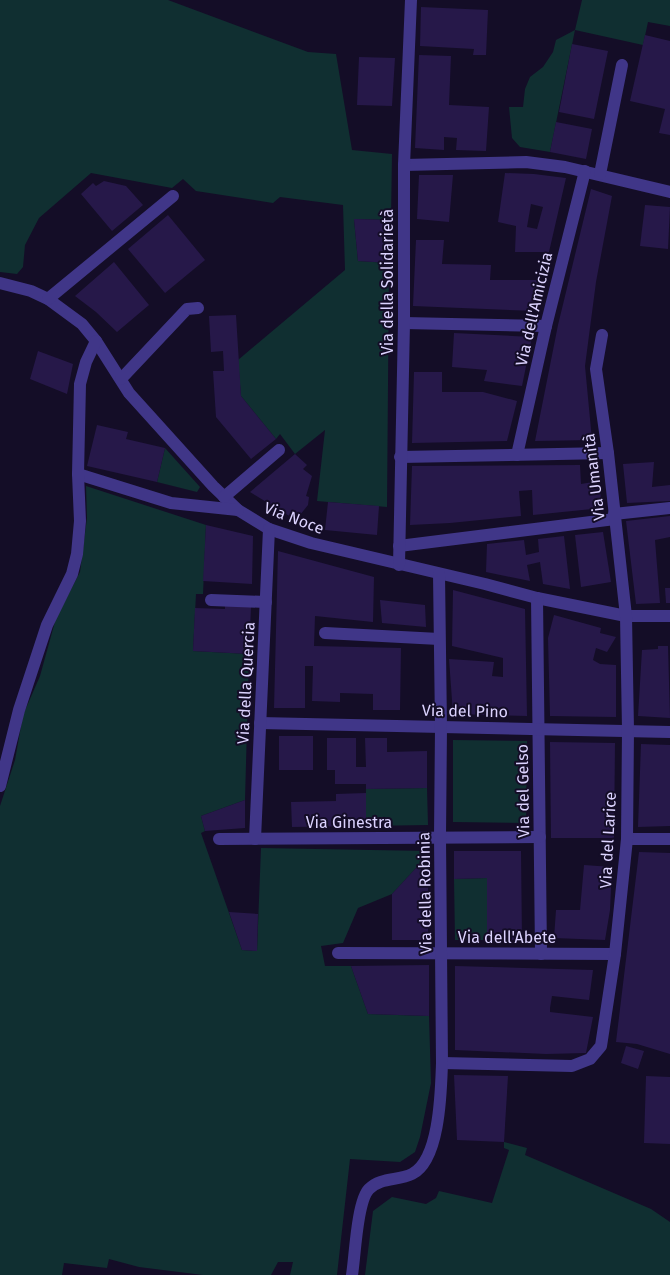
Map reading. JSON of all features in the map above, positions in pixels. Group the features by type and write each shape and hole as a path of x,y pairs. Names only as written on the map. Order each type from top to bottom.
{"street":[{"name":"Via della Solidarietà","path":"398,565 404,323 404,165 411,0"},
{"path":"600,174 622,65"},
{"path":"404,165 526,162 600,174 670,192"},
{"name":"Via dell'Amicizia","path":"517,455 546,326 585,171"},
{"path":"48,299 173,196"},
{"name":"Via Noce","path":"0,283 31,291 48,299 82,324 96,341 129,392 224,497 238,510 269,529 311,543 398,565 486,584 537,598 626,616 670,616"},
{"path":"121,379 187,309 198,308"},
{"path":"404,323 546,326"},
{"name":"Via Umanità","path":"602,335 596,369 608,454 626,616"},
{"path":"0,786 19,710 47,625 64,592 78,554 80,522 78,474 80,384 86,362 96,341"},
{"path":"224,497 279,450"},
{"path":"400,457 608,454"},
{"path":"78,474 171,503 238,510"},
{"path":"399,546 670,508"},
{"name":"Via della Quercia","path":"255,838 269,529"},
{"name":"Via della Robinia","path":"352,1275 361,1204 368,1189 384,1180 413,1174 425,1162 433,1145 441,1095 441,727 438,574"},
{"name":"Via del Gelso","path":"537,598 541,954"},
{"path":"211,600 266,602"},
{"name":"Via del Larice","path":"442,1063 572,1066 590,1059 601,1046 615,954 627,839 626,616"},
{"path":"325,633 439,639"},
{"name":"Via del Pino","path":"260,723 670,732"},
{"name":"Via Ginestra","path":"219,839 540,837"},
{"path":"627,839 670,838"},
{"name":"Via dell'Abete","path":"338,953 615,954"}],"green space":[{"path":"0,0 168,0 308,52 336,54 352,150 392,154 391,220 354,219 358,261 389,263 387,507 317,501 325,430 295,454 280,434 276,439 241,396 238,360 345,270 343,205 280,197 273,203 196,191 183,179 172,188 91,173 39,218 25,245 23,267 17,274 0,272"},
{"path":"582,0 670,0 670,26 648,22 643,45 575,30"},
{"path":"575,30 550,152 520,147 512,138 509,107 523,107 525,89 530,77 543,67 553,52 556,40"},
{"path":"165,448 200,487 197,492 157,482"},
{"path":"86,486 206,525 203,594 196,594 193,651 249,654 245,800 201,816 205,831 201,833 242,950 257,951 261,848 427,851 428,855 392,894 358,908 343,943 321,946 325,966 351,966 368,1014 429,1016 431,1083 415,1152 400,1162 350,1159 337,1275 290,1275 293,1262 278,1262 271,1275 203,1275 139,1267 109,1259 107,1268 64,1263 62,1275 0,1275 0,806 15,760 23,715 40,676 56,618 80,572 87,518"},
{"path":"453,740 527,741 526,823 453,822"},
{"path":"427,788 428,825 366,826 366,789"},
{"path":"487,878 487,940 455,940 454,879"},
{"path":"504,1142 527,1148 525,1155 651,1209 670,1222 670,1275 365,1275 373,1211 392,1197 426,1204 436,1198 439,1191 492,1203 509,1150 504,1148"}],"building":[{"path":"421,7 488,10 486,55 473,55 474,49 420,46"},
{"path":"645,35 670,41 670,135 659,133 665,109 630,101"},
{"path":"572,44 608,51 594,119 559,112"},
{"path":"419,55 451,56 449,105 489,107 486,151 456,150 457,138 444,137 444,150 415,148"},
{"path":"359,57 395,58 392,106 357,105"},
{"path":"556,122 592,129 586,159 550,152"},
{"path":"505,173 566,178 549,252 515,252 516,226 498,222","holes":["531,204 543,207 537,229 527,227"]},
{"path":"419,175 453,175 449,222 417,219"},
{"path":"104,181 126,186 143,205 112,231 81,194 93,183 96,186"},
{"path":"591,189 612,196 596,282 585,366 592,440 535,441 558,325"},
{"path":"645,205 670,207 668,249 640,246"},
{"path":"168,215 205,260 165,293 128,249"},
{"path":"354,219 391,220 389,263 358,261"},
{"path":"416,240 444,240 442,264 491,265 490,280 542,280 535,311 413,306"},
{"path":"114,262 149,305 117,332 96,312 75,296"},
{"path":"236,315 241,396 276,439 251,459 216,417 213,371 224,371 223,351 211,352 209,316"},
{"path":"454,333 532,337 522,386 484,381 487,370 452,367"},
{"path":"38,351 73,364 67,394 30,379"},
{"path":"414,372 442,372 442,392 483,392 517,401 507,441 412,443"},
{"path":"97,425 128,432 126,439 165,448 157,482 87,466"},
{"path":"295,454 307,465 303,469 312,476 306,496 309,497 308,505 296,520 250,492"},
{"path":"654,462 652,487 670,485 670,501 627,503 623,464"},
{"path":"580,465 581,484 599,481 602,508 533,515 532,490 519,491 521,516 410,525 412,466"},
{"path":"328,502 379,506 377,535 325,530"},
{"path":"670,516 670,537 655,540 660,603 636,604 626,521"},
{"path":"206,525 253,536 252,584 203,581"},
{"path":"603,532 611,582 581,587 575,535"},
{"path":"564,536 570,589 543,584 540,562 527,565 530,581 486,572 487,544 524,540 526,555 539,552 538,539"},
{"path":"278,551 374,577 373,622 315,616 314,646 401,648 400,710 373,710 373,694 340,693 340,702 312,701 313,666 305,666 305,708 274,708"},
{"path":"665,588 670,588 670,603 666,603"},
{"path":"453,590 525,609 527,716 453,714 449,659 494,662 492,676 503,677 503,658 452,646"},
{"path":"380,600 425,605 426,627 382,623"},
{"path":"225,605 251,607 249,654 193,651 195,608 225,609"},
{"path":"554,615 601,628 600,633 616,637 607,652 596,648 593,660 600,664 616,665 616,717 550,716 548,638"},
{"path":"658,646 668,646 670,718 638,716 642,650 658,649"},
{"path":"279,736 313,736 313,770 279,770"},
{"path":"327,738 356,738 356,767 366,767 365,738 387,738 387,752 427,751 427,788 366,789 366,784 335,784 335,770 327,770"},
{"path":"550,742 615,743 614,838 551,838"},
{"path":"641,744 670,745 670,826 638,827"},
{"path":"366,793 366,826 292,827 291,802 336,801 336,794"},
{"path":"245,800 245,828 205,831 201,816"},
{"path":"454,851 521,851 522,940 487,940 487,878 454,879"},
{"path":"639,852 670,853 670,1054 637,1044 616,1042"},
{"path":"428,855 428,940 392,940 392,894"},
{"path":"584,865 612,867 610,910 605,940 554,938 556,910 580,910"},
{"path":"229,912 258,914 257,951 242,950"},
{"path":"429,965 429,1016 368,1014 351,966"},
{"path":"455,966 593,970 589,1000 552,996 550,1008 550,1012 593,1017 586,1053 546,1054 455,1050"},
{"path":"626,1046 644,1051 638,1069 621,1063"},
{"path":"454,1075 508,1076 504,1142 457,1140"},
{"path":"646,1076 670,1077 670,1144 644,1143"}]}
